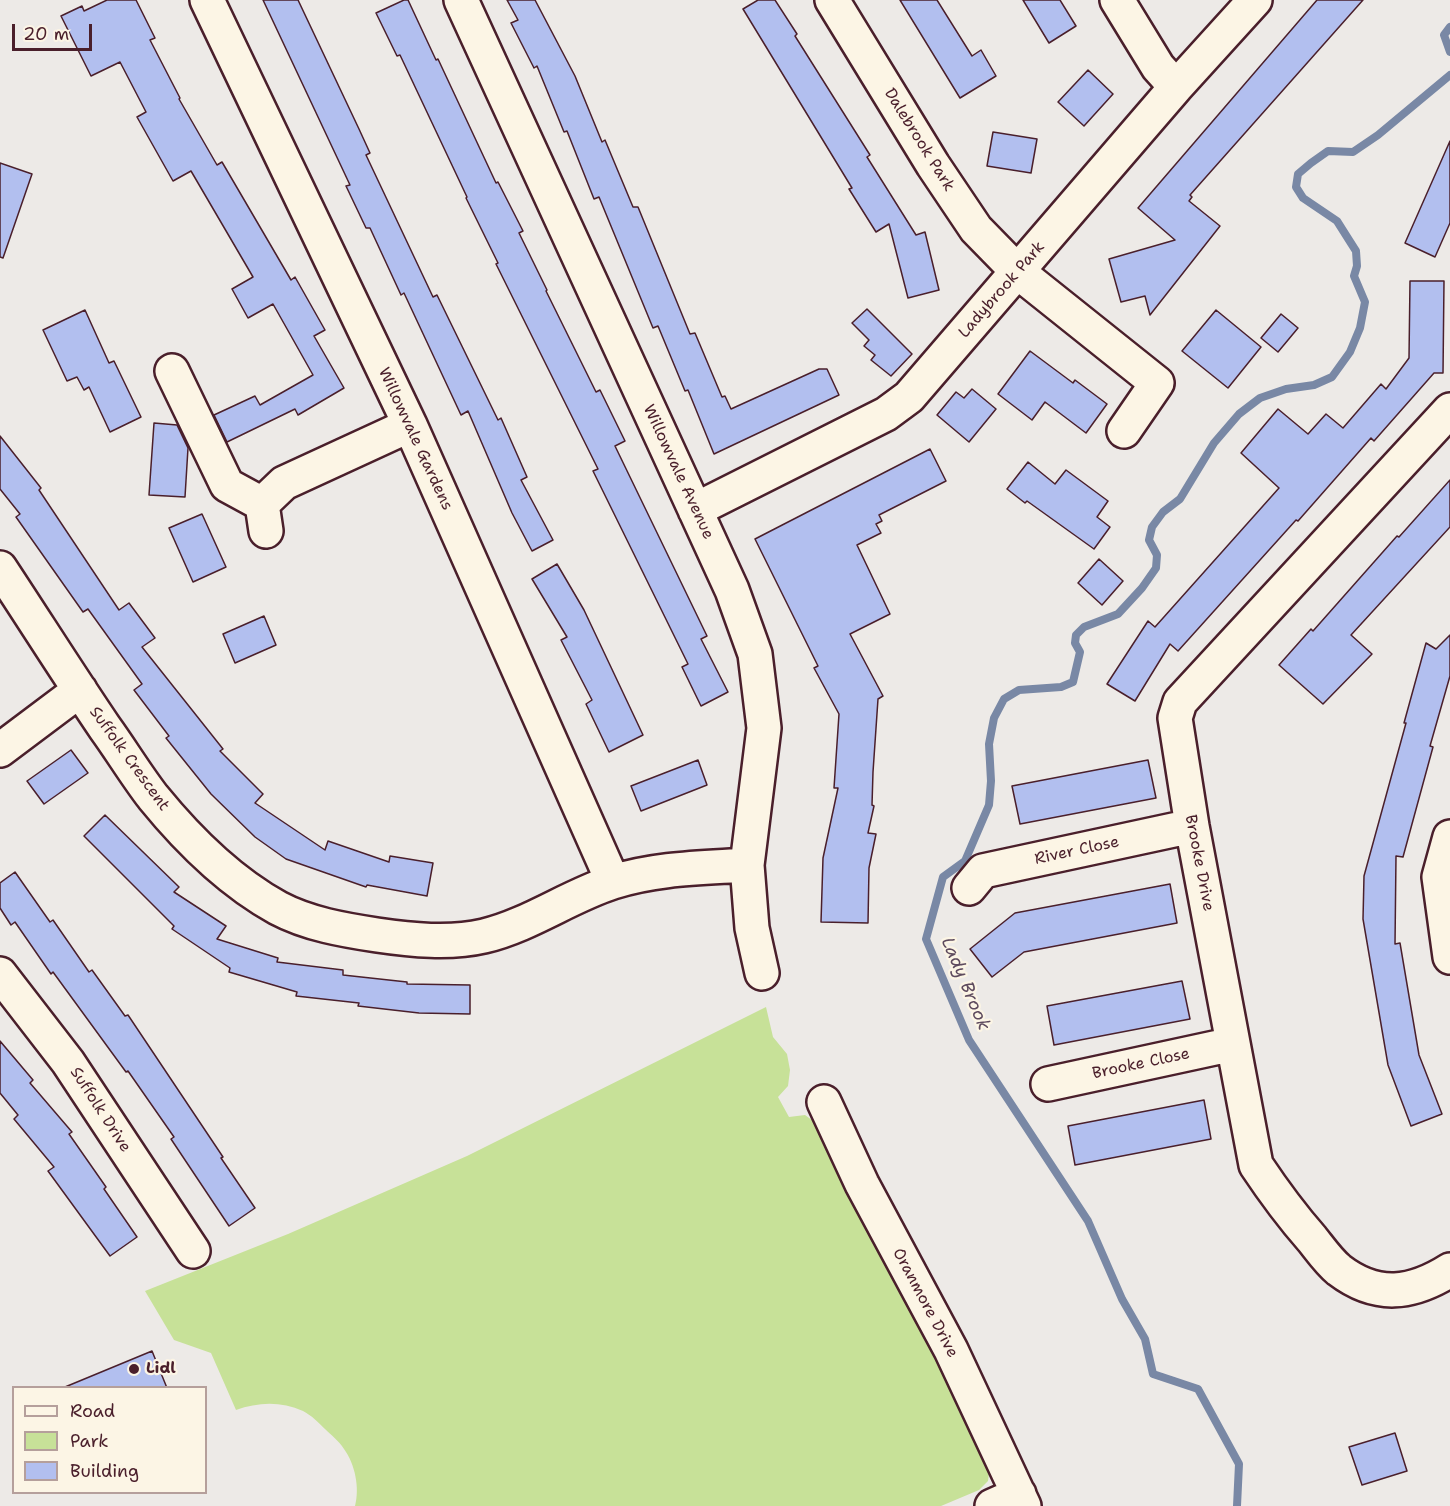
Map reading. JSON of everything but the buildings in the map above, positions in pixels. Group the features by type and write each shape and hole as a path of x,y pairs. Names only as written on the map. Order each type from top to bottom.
{"street":[{"name":"Willowvale Gardens","path":"207,0 410,424 613,882"},
{"name":"Willowvale Avenue","path":"461,0 732,590 755,654 764,728 747,866 752,928 762,973"},
{"name":"Dalebrook Park","path":"832,0 933,165 976,229 1018,272 1157,383 1124,431"},
{"path":"1117,0 1158,68 1176,87"},
{"name":"Ladybrook Park","path":"695,510 886,414 909,397 1176,87 1255,0"},
{"path":"172,371 227,485 264,518 284,483 410,424"},
{"name":"Brooke Drive","path":"1450,410 1180,702 1175,718 1192,826 1256,1164 1282,1204 1338,1270 1366,1286 1402,1291 1430,1283 1450,1270"},
{"name":"Suffolk Crescent","path":"0,568 153,797 213,862 248,890 280,909 344,930 396,938 435,940 483,936 509,928 613,882 652,873 695,867 747,866"},
{"path":"0,750 80,690"},
{"name":"River Close","path":"969,888 983,872 1192,826"},
{"path":"1450,837 1439,877 1450,957"},
{"name":"Suffolk Drive","path":"0,974 68,1062 193,1251"},
{"name":"Brooke Close","path":"1048,1084 1233,1044"},
{"name":"Oranmore Drive","path":"824,1102 862,1185 951,1350 1012,1502"}],"green space":[{"path":"766,1007 773,1037 787,1054 790,1070 788,1086 778,1097 789,1117 805,1115 816,1123 990,1465 988,1481 979,1490 941,1506 355,1506 357,1484 354,1469 342,1446 312,1417 295,1408 270,1404 253,1405 236,1410 211,1353 174,1340 145,1291 288,1234 467,1156"}],"waterway":[{"name":"Lady Brook","path":"1450,27 1444,35 1450,52"},
{"name":"Lady Brook","path":"1237,1506 1239,1464 1198,1389 1153,1374 1145,1339 1122,1299 1088,1221 969,1040 926,939 943,877 965,861 989,805 991,781 989,744 994,718 1004,699 1019,690 1061,687 1073,682 1080,652 1075,643 1076,635 1084,627 1118,614 1142,588 1156,568 1157,555 1149,540 1152,527 1163,512 1180,499 1214,443 1239,414 1260,398 1286,389 1314,385 1332,377 1350,352 1360,328 1365,302 1354,276 1357,266 1356,251 1337,221 1303,198 1296,187 1298,174 1328,151 1353,152 1378,135 1450,75"}],"place":[{"name":"Lidl","path":"134,1369"}]}
